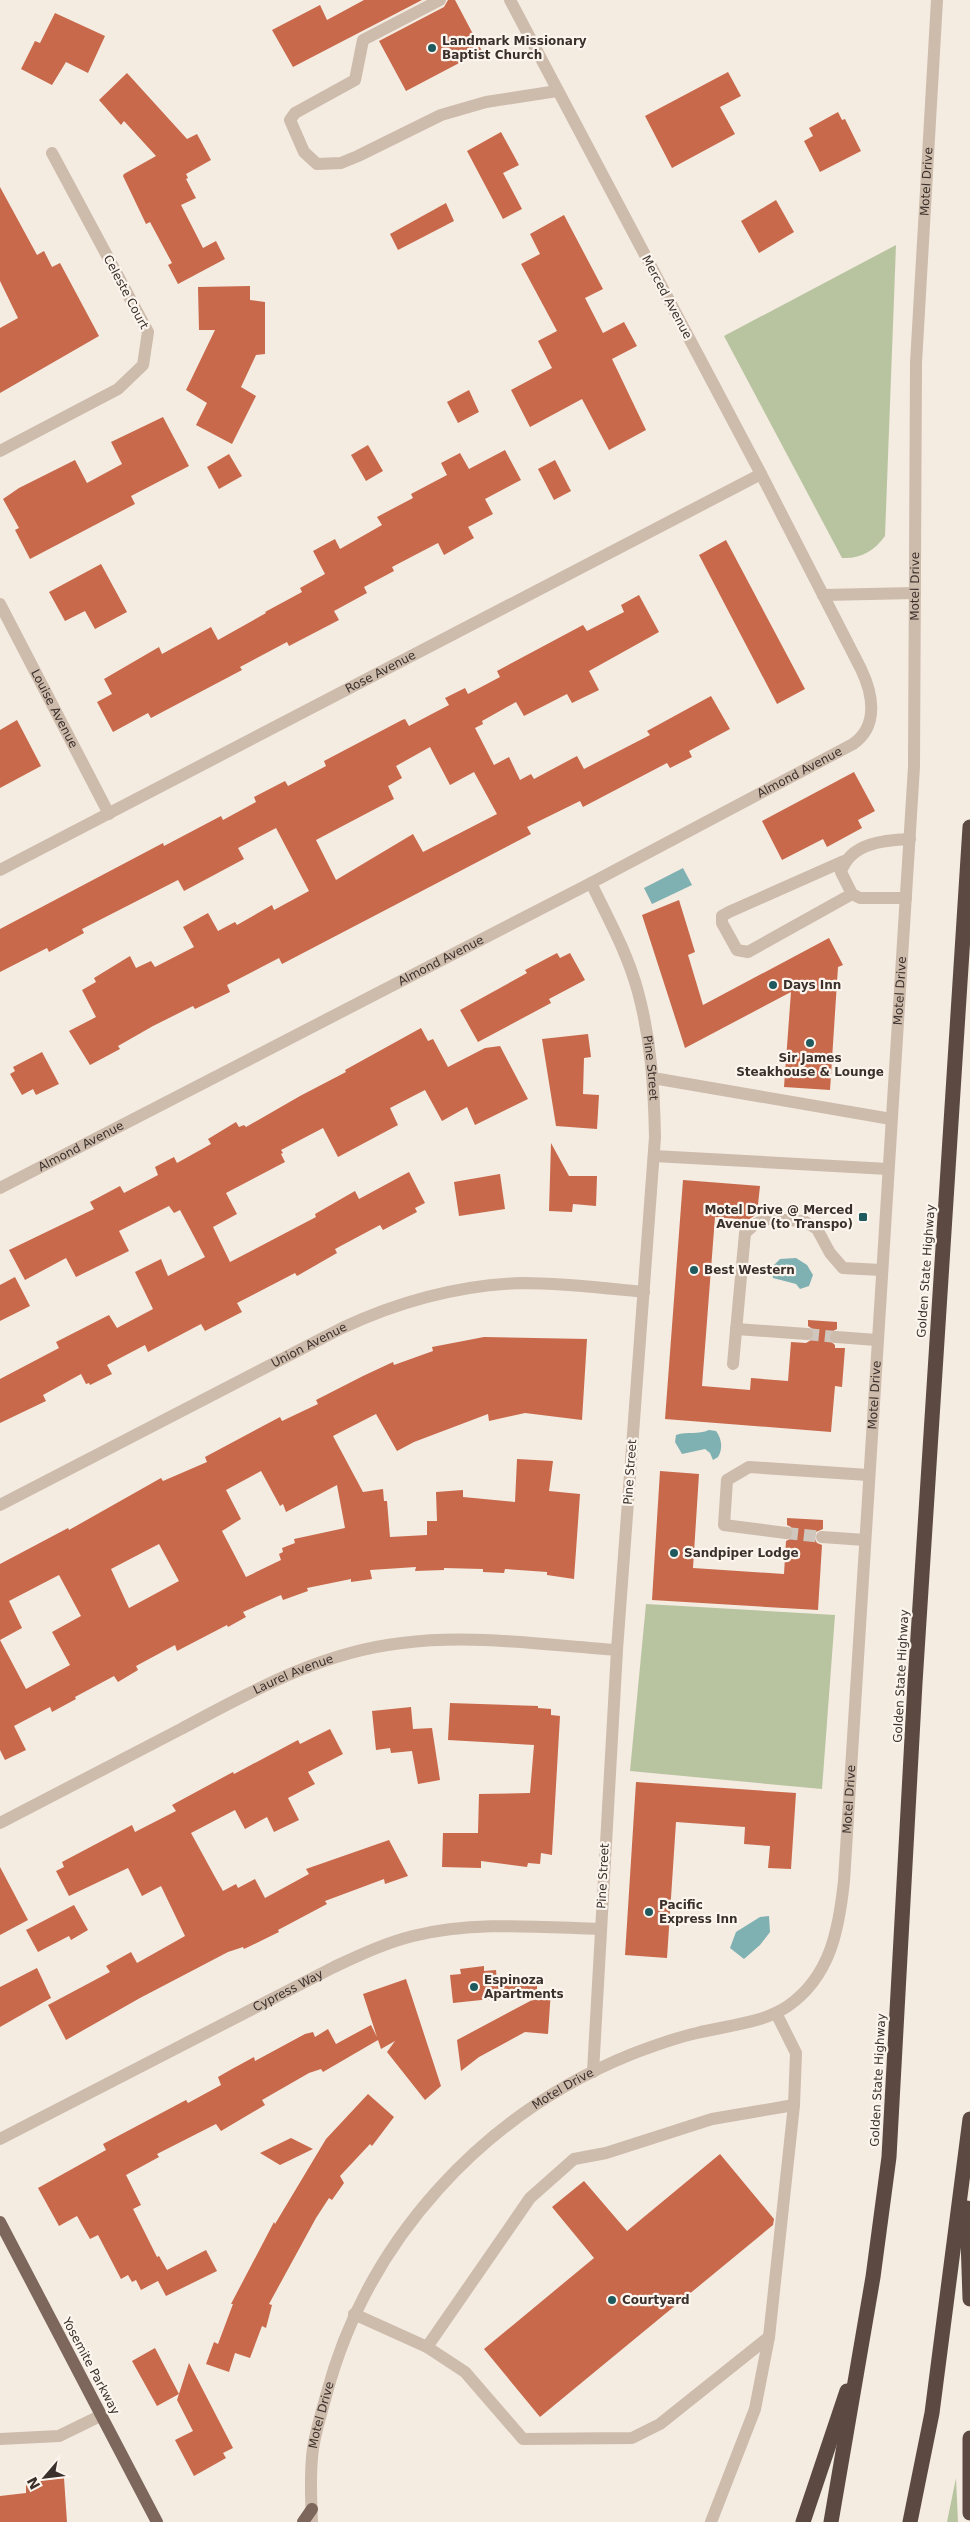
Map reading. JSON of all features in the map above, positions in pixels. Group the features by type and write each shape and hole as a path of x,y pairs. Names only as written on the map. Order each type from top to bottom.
{"highway":[{"name":"Golden State Highway","path":"831,2522 862,2350 889,2157 915,1683 970,827"},
{"path":"910,2522 932,2413 970,2119"},
{"path":"966,2158 970,2299"},
{"path":"803,2522 820,2467 862,2350"},
{"path":"970,2438 970,2512"}],"main road":[{"name":"Yosemite Parkway","path":"0,2222 157,2522"},
{"path":"303,2522 312,2516"}],"street":[{"path":"440,0 363,40 362,56 355,80 294,114 290,120 304,152 317,164 341,163 440,115 486,102 557,91"},
{"name":"Merced Avenue","path":"510,0 761,474 868,683 871,702 870,720"},
{"name":"Motel Drive","path":"312,2516 312,2457 330,2379 354,2314 381,2264 396,2241 451,2174 491,2137 524,2112 593,2072 670,2040 745,2023 776,2013 788,2006 812,1984 827,1960 837,1933 844,1881 868,1475 914,767 916,363 937,0"},
{"name":"Celeste Court","path":"0,451 118,389 143,365 148,332 52,153"},
{"name":"Rose Avenue","path":"0,870 761,474"},
{"path":"823,595 915,593"},
{"name":"Louise Avenue","path":"0,604 109,814"},
{"name":"Almond Avenue","path":"0,1188 591,883 852,744 863,735 870,720"},
{"path":"852,894 748,952 737,950 731,943 722,923 722,916 844,861 852,854 876,843 888,840 910,839"},
{"path":"844,861 841,872 852,894 860,898 873,899 906,898"},
{"name":"Pine Street","path":"591,883 628,962 638,991 649,1042 653,1078 654,1156 617,1650 593,2072"},
{"path":"653,1078 891,1119"},
{"path":"654,1156 888,1169"},
{"path":"733,1364 745,1233 754,1225 765,1219 804,1221 817,1229 830,1254 843,1268 881,1270"},
{"name":"Union Avenue","path":"0,1505 342,1328 396,1305 464,1289 523,1283 644,1292"},
{"path":"736,1329 807,1334"},
{"path":"836,1337 877,1340"},
{"path":"786,1533 724,1525 727,1480 749,1467 868,1475"},
{"path":"822,1537 865,1540"},
{"name":"Laurel Avenue","path":"0,1823 264,1685 321,1661 365,1649 438,1639 468,1639 617,1650"},
{"name":"Cypress Way","path":"0,2140 334,1967 378,1947 413,1936 475,1927 600,1929"},
{"path":"711,2522 755,2409 769,2337 794,2105 796,2053 776,2013"},
{"path":"427,2347 530,2198 574,2159 606,2153 712,2119 794,2105"},
{"path":"354,2314 427,2347 465,2372 523,2438 632,2438 660,2424 769,2337"},
{"path":"0,2439 59,2436 102,2415"}],"green space":[{"path":"896,245 885,536 872,550 855,557 842,558 724,336"},
{"path":"646,1604 835,1615 822,1789 630,1771"},
{"path":"956,2478 958,2522 947,2522"}],"water":[{"path":"683,868 692,885 652,904 644,888"},
{"path":"796,1258 807,1265 813,1275 809,1286 800,1289 796,1284 773,1278 771,1268 780,1259"},
{"path":"709,1430 716,1431 720,1437 721,1447 718,1457 713,1460 710,1453 705,1449 682,1454 675,1442 676,1435"},
{"path":"769,1916 770,1932 760,1945 744,1959 730,1948 736,1932 760,1917"}],"building":[{"path":"364,0 422,0 293,67 272,30 320,5 327,20"},
{"name":"Landmark Missionary Baptist Church","path":"448,0 455,0 482,51 406,91 379,41 444,7"},
{"path":"55,13 105,36 88,73 66,62 52,85 21,69 35,41 40,43"},
{"path":"728,72 741,96 720,107 735,134 672,168 645,116"},
{"path":"127,73 187,139 197,134 211,160 186,174 188,178 186,179 196,198 181,205 203,248 216,241 225,259 178,284 168,265 172,263 150,222 146,224 123,176 156,156 124,121 121,125 99,100"},
{"path":"838,112 842,120 845,119 861,151 820,172 804,141 813,136 809,128"},
{"path":"501,132 519,165 503,173 522,209 503,219 467,151"},
{"path":"0,187 37,255 44,251 52,267 60,263 99,336 0,393 0,328 18,318 0,281"},
{"path":"776,200 794,232 759,253 741,221"},
{"path":"446,203 454,221 398,250 390,234"},
{"path":"564,215 603,289 585,298 603,333 624,322 637,346 612,359 646,430 609,450 582,399 530,427 511,390 552,368 538,341 557,331 521,264 540,254 530,234"},
{"path":"250,286 250,300 265,302 265,354 256,355 241,387 256,396 232,444 196,425 207,403 186,390 215,330 199,330 198,287"},
{"path":"469,390 479,412 458,423 447,402"},
{"path":"163,417 189,466 131,496 135,504 30,559 15,530 19,528 3,499 19,488 75,460 87,483 122,464 111,442"},
{"path":"368,445 383,471 366,481 351,455"},
{"path":"505,450 521,480 485,499 493,514 468,527 474,538 444,555 438,543 392,567 394,571 364,587 367,593 334,611 339,620 289,646 287,642 240,667 242,670 151,718 148,713 113,732 97,702 112,694 104,679 159,647 162,654 211,627 218,640 266,613 302,592 300,588 325,574 313,551 335,539 340,549 382,525 377,517 413,498 411,494 447,475 441,463 460,453 469,469"},
{"path":"229,454 242,476 219,489 207,467"},
{"path":"555,460 571,491 554,500 538,469"},
{"path":"726,540 805,689 777,704 699,555"},
{"path":"101,564 127,612 95,629 85,611 65,621 49,592"},
{"path":"639,595 659,632 589,671 599,690 572,703 567,694 524,716 516,702 482,721 483,724 475,728 494,765 509,757 520,780 531,774 534,779 577,756 584,769 650,735 647,731 711,696 730,729 689,751 692,757 670,768 667,763 583,807 580,801 527,827 531,834 282,964 279,958 227,985 230,992 195,1009 193,1006 153,1026 118,1046 120,1049 90,1065 69,1031 96,1017 82,990 96,982 94,978 130,956 136,968 151,961 155,967 194,947 183,927 208,913 218,931 235,922 237,925 272,905 274,910 309,891 276,828 238,848 244,859 184,891 178,880 82,929 84,933 49,952 47,948 0,972 0,929 163,843 164,846 221,816 223,820 256,802 254,797 285,781 288,786 326,766 324,761 402,720 405,719 409,726 449,705 445,698 465,688 468,694 500,677 497,671 583,625 587,631 624,612 621,605","holes":["430,747 450,785 474,772 497,814 423,852 413,834 336,880 316,840 394,799 388,786 402,778 396,766"]},
{"path":"17,720 41,766 0,788 0,730"},
{"path":"854,772 875,811 858,820 862,828 827,847 823,839 782,860 762,821"},
{"name":"Days Inn","path":"679,900 695,952 688,955 703,1005 829,938 843,965 838,967 830,1090 784,1087 791,992 685,1048 642,915"},
{"path":"557,953 560,958 570,953 585,980 549,999 551,1003 478,1042 460,1010 527,973 525,970"},
{"path":"421,1028 428,1041 433,1039 448,1067 485,1048 500,1046 528,1099 475,1125 467,1107 442,1121 425,1090 390,1108 398,1125 338,1157 323,1128 281,1150 285,1162 226,1193 237,1214 213,1227 230,1262 316,1217 315,1214 355,1191 359,1199 409,1172 425,1203 415,1208 417,1212 383,1230 380,1225 335,1249 337,1253 297,1276 295,1273 237,1303 242,1312 205,1331 201,1324 148,1352 145,1345 107,1365 112,1374 90,1385 89,1383 86,1384 81,1374 43,1395 46,1401 0,1423 0,1379 59,1348 56,1342 109,1315 117,1328 153,1309 135,1272 161,1259 168,1276 205,1257 180,1210 174,1213 169,1206 119,1231 129,1251 76,1277 66,1258 25,1280 9,1250 94,1209 90,1202 120,1186 124,1193 158,1175 155,1167 174,1157 177,1163 211,1144 208,1139 236,1122 239,1127 244,1125 246,1127"},
{"path":"588,1034 591,1057 584,1058 583,1094 599,1095 597,1129 556,1126 542,1039"},
{"path":"42,1052 59,1084 36,1095 33,1089 22,1095 10,1074 15,1071 13,1067"},
{"path":"551,1143 569,1176 597,1176 596,1206 573,1204 572,1212 549,1211"},
{"path":"500,1174 505,1209 459,1216 454,1182"},
{"name":"Best Western","path":"683,1180 760,1186 757,1214 748,1220 715,1217 702,1386 750,1390 751,1378 788,1381 791,1342 806,1343 813,1339 815,1335 814,1330 808,1326 808,1320 837,1322 837,1329 829,1333 829,1340 835,1345 835,1348 845,1348 842,1387 835,1386 831,1432 665,1419"},
{"path":"15,1277 30,1306 0,1321 0,1285"},
{"path":"484,1337 587,1339 582,1420 525,1413 489,1421 488,1414 414,1442 397,1451 376,1414 333,1436 363,1492 383,1489 384,1501 387,1501 390,1537 427,1535 427,1521 437,1521 436,1492 463,1490 463,1497 515,1502 517,1459 553,1461 549,1491 580,1494 574,1579 547,1575 547,1572 505,1569 504,1573 483,1572 483,1569 444,1568 444,1570 415,1571 416,1567 370,1570 372,1579 351,1582 351,1579 307,1588 308,1591 283,1600 281,1595 243,1612 246,1617 228,1627 227,1625 177,1651 175,1645 136,1666 138,1670 118,1682 114,1676 52,1712 50,1707 14,1726 26,1750 5,1760 0,1750 0,1640 0,1564 68,1528 69,1530 161,1478 163,1481 207,1462 205,1457 280,1417 282,1421 318,1404 316,1400 363,1376 393,1362 394,1365 433,1351 432,1347","holes":["261,1471 280,1506 283,1504 286,1512 337,1485 345,1528 294,1539 295,1543 282,1548 283,1552 279,1554 281,1560 246,1577 222,1531 241,1519 226,1490","159,1544 179,1581 129,1608 111,1569","59,1575 81,1616 52,1632 70,1665 26,1689 0,1640 22,1628 9,1601"]},
{"name":"Sandpiper Lodge","path":"660,1471 699,1474 693,1568 784,1574 786,1541 792,1538 794,1534 791,1527 787,1525 787,1518 823,1520 823,1529 816,1532 814,1537 817,1543 822,1545 818,1610 652,1600"},
{"path":"450,1703 538,1706 538,1708 551,1709 551,1715 560,1716 552,1855 541,1853 540,1864 528,1863 527,1867 481,1861 481,1868 442,1867 443,1833 478,1833 479,1794 530,1793 534,1745 448,1740"},
{"path":"411,1707 413,1729 432,1728 440,1780 418,1784 412,1751 391,1753 390,1748 376,1750 372,1711"},
{"path":"330,1729 343,1754 308,1772 315,1784 288,1798 299,1820 274,1832 267,1817 245,1829 235,1810 191,1833 223,1891 236,1884 238,1888 255,1879 265,1898 309,1874 306,1869 389,1840 408,1876 385,1884 384,1879 325,1901 327,1904 278,1930 279,1932 244,1949 243,1947 228,1952 140,1998 66,2040 48,2005 110,1972 106,1966 131,1952 137,1963 185,1936 161,1886 142,1896 128,1868 69,1896 56,1871 64,1867 62,1862 132,1825 135,1832 176,1811 172,1805 233,1772 234,1774 298,1740 300,1744"},
{"name":"Pacific Express Inn","path":"636,1782 796,1793 791,1869 768,1868 770,1846 744,1844 745,1827 676,1822 667,1958 625,1955"},
{"path":"0,1867 28,1920 0,1935"},
{"path":"74,1905 88,1930 71,1940 69,1936 38,1952 26,1930"},
{"name":"Espinoza Apartments","path":"484,1966 484,1971 496,1970 497,1981 537,1984 537,1994 453,2003 450,1975 461,1974 460,1969"},
{"path":"37,1968 51,1998 0,2027 0,1987"},
{"path":"406,1979 441,2086 425,2100 387,2052 395,2041 381,2049 378,2040 323,2072 321,2069 309,2073 262,2100 265,2105 221,2131 216,2124 157,2154 159,2157 126,2175 141,2205 133,2209 157,2257 159,2256 167,2270 206,2250 217,2271 166,2296 158,2281 141,2290 136,2280 132,2282 128,2275 121,2279 98,2235 90,2239 77,2216 59,2226 38,2188 106,2150 103,2144 186,2100 188,2103 221,2085 218,2077 254,2057 255,2061 305,2034 313,2032 315,2037 328,2029 336,2044 371,2025 377,2037 363,1994"},
{"path":"551,1990 548,2034 525,2032 479,2057 461,2071 457,2040"},
{"path":"368,2094 394,2117 372,2146 370,2144 340,2176 344,2183 332,2200 329,2198 316,2218 269,2304 272,2305 266,2328 262,2326 250,2358 235,2353 229,2372 206,2364 214,2342 218,2344 233,2304 231,2304 274,2222 275,2224 326,2139"},
{"path":"291,2138 313,2149 280,2165 260,2153"},
{"name":"Courtyard","path":"720,2154 774,2219 773,2225 540,2417 484,2349 594,2258 552,2207 584,2181 627,2231"},
{"path":"155,2348 179,2394 157,2406 132,2361"},
{"path":"189,2363 233,2448 223,2453 226,2458 194,2476 175,2440 193,2431 177,2400"},
{"path":"64,2478 67,2522 0,2522 0,2496 26,2493 26,2482"}],"tunnel":[{"path":"807,1334 836,1337"},
{"path":"786,1533 822,1537"}],"place":[{"name":"Landmark Missionary Baptist Church","path":"432,48"},
{"name":"Days Inn","path":"773,985"},
{"name":"Sir James Steakhouse & Lounge","path":"810,1043"},
{"name":"Motel Drive @ Merced Avenue (to Transpo)","path":"863,1217"},
{"name":"Best Western","path":"694,1270"},
{"name":"Sandpiper Lodge","path":"674,1553"},
{"name":"Pacific Express Inn","path":"649,1912"},
{"name":"Espinoza Apartments","path":"474,1987"},
{"name":"Courtyard","path":"612,2300"}]}
